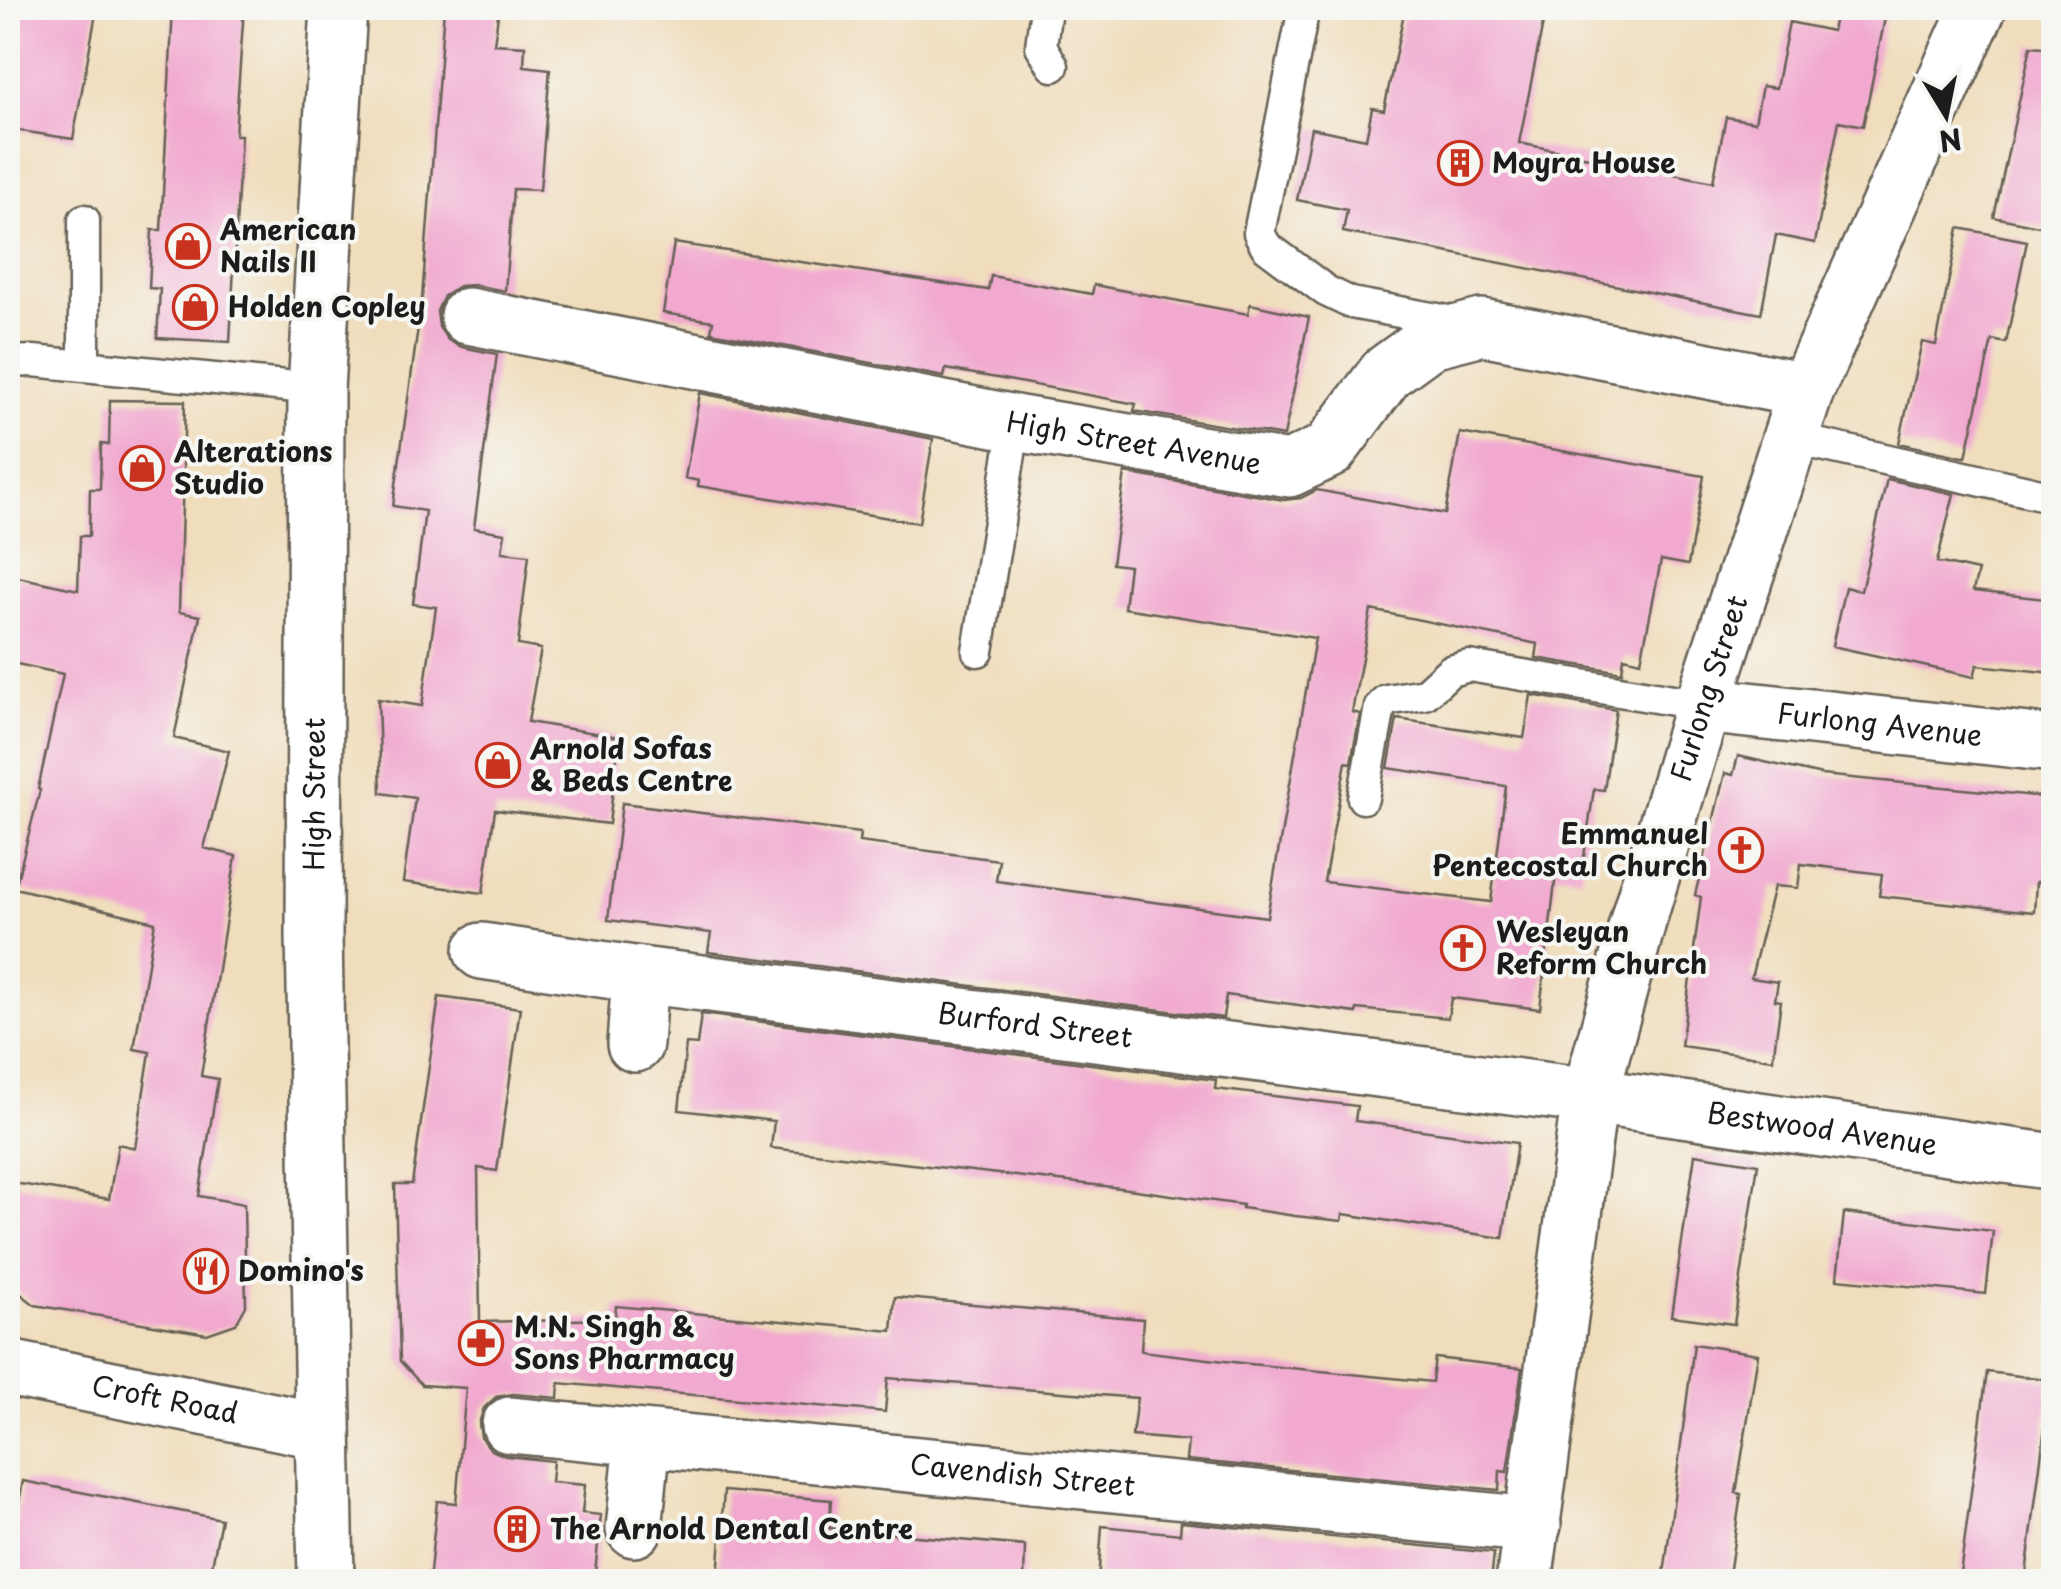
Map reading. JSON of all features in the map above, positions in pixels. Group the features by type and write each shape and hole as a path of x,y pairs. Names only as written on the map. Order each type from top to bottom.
{"street":[{"name":"High Street","path":"326,1582 314,935 316,389 339,8"},
{"name":"Furlong Street","path":"1524,1582 1590,1096 1703,705 1798,414 1978,8"},
{"name":"High Street Avenue","path":"468,316 1016,423 1288,470 1328,450 1387,372 1431,340 1482,327 1798,414"},
{"name":"Furlong Avenue","path":"1703,705 2054,744"},
{"name":"Burford Street","path":"482,951 640,975 1590,1096"},
{"path":"635,1044 640,975"},
{"name":"Bestwood Avenue","path":"1590,1096 2054,1162"},
{"name":"Croft Road","path":"8,1368 322,1432"},
{"name":"Cavendish Street","path":"510,1426 1533,1524"},
{"path":"634,1529 643,1440"}],"lane":[{"path":"1046,8 1041,46 1053,66"},
{"path":"1304,8 1260,223 1266,246 1326,291 1351,303 1482,327"},
{"path":"84,220 84,366"},
{"path":"8,362 316,389"},
{"path":"1798,414 2054,498"},
{"path":"978,652 1016,423"},
{"path":"1363,798 1380,707 1386,700 1425,694 1450,672 1469,666 1703,705"}],"building":[{"path":"8,8 97,8 73,139 8,129"},
{"path":"173,8 244,8 235,135 241,135 230,342 157,338 160,289 149,288 152,230 161,230"},
{"path":"444,8 499,8 494,44 525,46 524,66 550,69 540,190 513,189 505,291 459,286 444,296 437,311 439,327 448,340 497,354 474,528 505,533 502,552 529,555 518,645 541,649 528,722 619,737 609,824 495,810 483,893 403,882 415,798 381,793 378,699 422,706 436,607 413,604 425,511 393,506 422,299"},
{"name":"Moyra House","path":"1405,8 1546,8 1519,143 1713,182 1726,117 1755,122 1762,86 1776,88 1789,22 1832,31 1837,8 1887,8 1863,126 1839,121 1815,243 1776,235 1761,314 1343,232 1347,210 1297,200 1311,128 1366,139 1372,108 1384,110"},
{"path":"2031,46 2054,48 2054,229 1994,217"},
{"path":"1959,228 2027,241 2006,343 1992,340 1966,457 1899,443 1922,342 1936,345"},
{"path":"674,243 988,290 991,276 1092,294 1094,285 1248,314 1250,304 1309,317 1284,436 1134,411 1136,404 1008,380 946,369 944,377 711,332 713,321 663,313"},
{"path":"700,393 933,439 919,523 698,486 699,481 685,478"},
{"path":"110,400 185,401 179,612 200,616 174,738 229,751 204,848 236,856 201,1076 218,1079 199,1196 244,1204 246,1306 236,1324 207,1334 35,1305 8,1284 8,1182 109,1199 118,1144 135,1148 150,1052 134,1049 155,922 15,888 63,674 8,662 8,623 18,577 78,590 80,536 89,536 90,489 100,489 101,444 109,445"},
{"path":"1460,433 1704,476 1688,565 1661,560 1641,661 1624,657 1622,672 1536,658 1538,644 1371,610 1352,712 1360,714 1351,763 1346,762 1324,882 1491,902 1506,786 1388,768 1397,719 1524,738 1531,695 1616,710 1604,790 1594,789 1581,877 1556,874 1540,1009 1451,998 1448,1018 1357,1009 1356,1013 1226,995 1223,1018 708,952 711,933 608,920 622,803 860,833 859,842 999,860 996,881 1267,917 1315,638 1124,608 1129,566 1112,564 1125,473 1284,500 1301,498 1317,490 1445,514"},
{"path":"1887,479 1954,494 1937,562 1978,571 1973,591 2054,600 2054,673 1977,665 1974,677 1832,646 1845,587 1861,591"},
{"path":"1738,756 1822,775 2054,798 2054,884 2036,882 2034,912 1879,896 1882,874 1801,864 1798,888 1774,886 1751,978 1778,982 1775,1000 1781,1001 1773,1059 1681,1046 1701,897 1695,895 1725,773 1733,775"},
{"path":"439,997 520,1008 497,1171 478,1168 480,1322 615,1319 616,1306 892,1331 895,1297 1143,1319 1141,1351 1250,1364 1432,1382 1435,1358 1522,1368 1507,1472 1500,1471 1499,1490 1186,1460 1188,1441 1132,1436 1137,1398 888,1378 885,1412 559,1383 558,1398 513,1394 496,1397 484,1408 479,1423 481,1437 491,1450 506,1456 553,1461 551,1482 585,1485 582,1513 601,1515 594,1582 429,1582 437,1501 456,1503 466,1388 422,1385 400,1361 395,1184 412,1184"},
{"path":"701,1014 1216,1080 1215,1089 1357,1106 1355,1121 1517,1143 1503,1238 1343,1214 1342,1221 1295,1216 1121,1188 771,1148 774,1121 679,1110 686,1044 697,1045"},
{"path":"1695,1154 1758,1164 1734,1324 1671,1316"},
{"path":"1844,1213 1993,1231 1986,1294 1837,1279"},
{"path":"1694,1344 1758,1354 1736,1493 1741,1494 1728,1582 1663,1582"},
{"path":"1987,1372 2051,1380 2025,1582 1959,1582"},
{"path":"23,1481 221,1519 209,1582 8,1582 8,1561"},
{"path":"724,1491 831,1500 829,1528 1025,1546 1024,1582 718,1579"},
{"path":"1181,1522 1494,1553 1491,1582 1098,1582 1102,1526 1180,1534"}],"place":[{"name":"Moyra House","path":"1460,163"},
{"name":"American Nails II","path":"188,246"},
{"name":"Holden Copley","path":"195,307"},
{"name":"Alterations Studio","path":"142,468"},
{"name":"Arnold Sofas & Beds Centre","path":"498,765"},
{"name":"Emmanuel Pentecostal Church","path":"1741,850"},
{"name":"Wesleyan Reform Church","path":"1463,948"},
{"name":"Domino's","path":"206,1271"},
{"name":"M.N. Singh & Sons Pharmacy","path":"481,1343"},
{"name":"The Arnold Dental Centre","path":"517,1529"}]}
